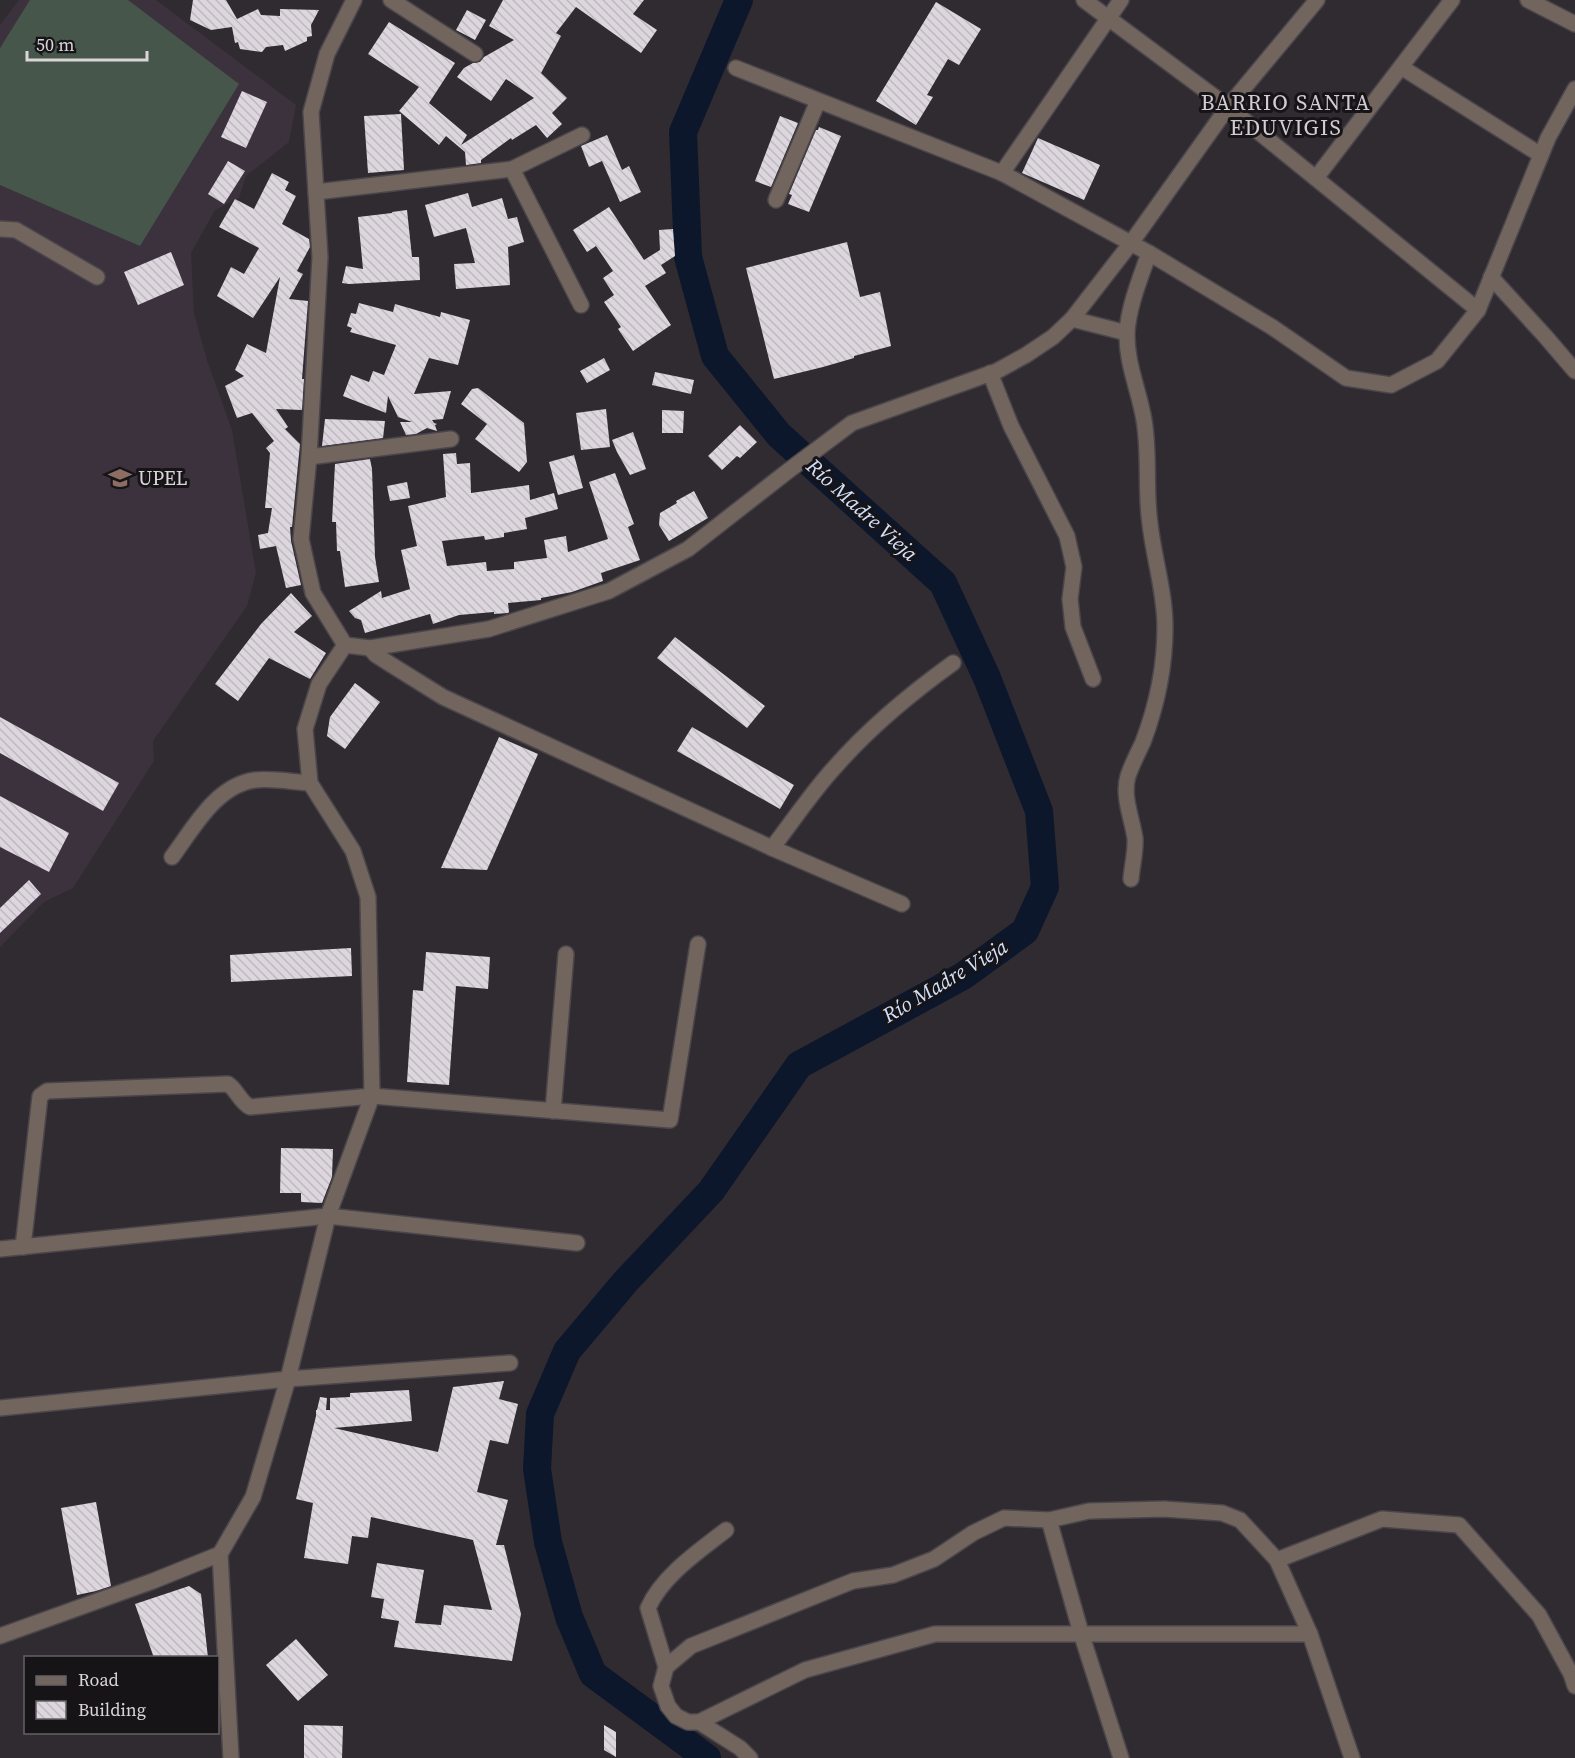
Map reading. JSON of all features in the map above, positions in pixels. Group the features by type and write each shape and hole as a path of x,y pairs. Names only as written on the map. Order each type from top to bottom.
{"street":[{"path":"345,645 313,593 301,539 309,457 320,258 310,112 327,54 354,0"},
{"path":"391,0 475,54"},
{"path":"1084,0 1228,107 1478,310"},
{"path":"1002,173 1121,0"},
{"path":"345,645 370,648 489,629 609,591 688,549 852,423 990,374 1026,355 1053,337 1071,319 1131,243 1228,107 1317,0"},
{"path":"1316,178 1452,0"},
{"path":"1528,0 1575,24"},
{"path":"1401,67 1541,155"},
{"path":"736,68 1002,173 1149,253 1272,327 1346,378 1391,385 1437,361 1478,310 1548,138 1575,89"},
{"path":"776,200 818,101"},
{"path":"316,192 512,170 582,135"},
{"path":"512,170 581,305"},
{"path":"0,229 16,230 97,277"},
{"path":"1131,879 1135,840 1127,800 1128,777 1155,705 1164,654 1165,626 1164,599 1150,525 1146,436 1142,409 1129,363 1127,333 1131,307 1149,253"},
{"path":"1491,277 1575,371"},
{"path":"1071,319 1127,333"},
{"path":"990,374 1011,426 1067,536 1074,567 1070,599 1073,627 1093,679"},
{"path":"309,457 450,439"},
{"path":"231,1758 220,1554 253,1497 288,1379 328,1216 372,1096 368,897 353,851 310,783 304,729 319,684 345,645"},
{"path":"370,648 376,655 443,697 772,848 902,904"},
{"path":"772,848 817,788 853,748 898,705 953,663"},
{"path":"172,857 210,808 231,789 255,780 310,783"},
{"path":"23,1247 40,1096 47,1091 228,1084 244,1104 250,1107 372,1096 670,1120 698,944"},
{"path":"553,1111 566,954"},
{"path":"0,1249 328,1216 577,1243"},
{"path":"0,1408 288,1379 510,1363"},
{"path":"666,1667 691,1646 853,1581 893,1575 934,1559 973,1533 1004,1518 1049,1520 1089,1511 1164,1509 1222,1513 1240,1520 1277,1560 1310,1634 1352,1758"},
{"path":"1277,1560 1382,1519 1459,1525 1539,1615 1575,1686"},
{"path":"1049,1520 1081,1634 1121,1758"},
{"path":"726,1530 683,1563 652,1599 648,1608 666,1667 661,1686 668,1706 676,1716 688,1722 699,1722 805,1670 935,1634 1310,1634"},
{"path":"0,1636 153,1581 220,1554"},
{"path":"699,1722 740,1748 750,1758"}],"shaded area":[{"name":"UPEL","path":"19,0 156,0 296,105 289,142 246,176 239,198 215,210 191,253 194,314 207,360 232,430 256,573 247,606 153,741 154,761 73,888 44,902 0,947 0,25"}],"green space":[{"path":"30,0 128,0 239,84 140,246 0,185 0,48"}],"building":[{"path":"193,0 226,0 237,19 258,9 261,15 280,16 280,9 319,10 311,25 312,36 307,37 307,41 285,51 283,45 266,47 262,52 240,49 238,42 235,43 232,27 211,30 190,20"},
{"path":"503,0 644,0 633,14 657,30 641,53 576,7 556,33 561,36 541,73 567,98 552,113 562,124 547,138 536,125 512,140 511,138 481,160 481,163 466,165 465,152 446,136 439,145 399,111 419,87 368,54 389,22 455,63 429,103 467,135 461,145 534,98 506,79 491,101 457,77 464,68 480,62 484,57 514,40 489,26"},
{"path":"936,2 981,29 959,65 948,59 927,95 933,97 916,125 876,101"},
{"path":"467,10 486,20 475,40 456,30"},
{"path":"242,91 267,102 246,148 221,137"},
{"path":"401,114 404,170 368,173 364,116"},
{"path":"780,116 798,123 771,187 755,181"},
{"path":"819,127 841,136 809,212 788,204 792,195 789,194"},
{"path":"607,135 622,170 629,166 641,192 620,202 602,161 589,167 581,146"},
{"path":"1038,138 1100,165 1084,200 1022,173"},
{"path":"228,161 245,171 224,204 208,194"},
{"path":"272,173 289,182 285,190 296,196 282,224 309,239 310,247 297,271 303,274 289,299 308,301 302,410 276,409 288,427 285,429 300,444 292,527 290,527 301,585 286,588 276,546 260,549 258,535 268,533 272,508 265,508 270,453 266,448 274,441 252,413 237,418 225,386 244,376 235,370 247,344 266,353 280,277 253,318 217,296 231,267 244,274 259,248 219,227 235,199 254,209"},
{"path":"468,193 472,207 502,198 508,219 517,217 524,242 508,247 510,285 456,289 454,264 475,263 466,228 434,237 425,205"},
{"path":"609,207 644,260 660,250 659,230 673,229 675,256 661,265 666,273 645,286 671,325 633,351 618,329 621,327 604,302 614,295 603,278 613,271 596,246 587,252 573,230"},
{"path":"407,210 412,257 419,257 420,280 342,283 346,266 363,269 358,217"},
{"path":"847,242 860,297 880,292 891,346 774,379 746,268"},
{"path":"171,252 184,285 138,305 124,272"},
{"path":"359,303 393,312 395,304 440,317 441,312 470,320 458,365 429,358 414,394 451,391 443,419 432,420 437,424 435,425 437,431 427,428 416,434 406,435 400,422 412,422 398,417 388,396 386,413 343,396 351,375 369,382 373,371 384,375 396,345 350,332 352,328 347,326 351,313 356,314"},
{"path":"604,358 610,370 587,383 580,371"},
{"path":"655,372 694,380 691,394 652,385"},
{"path":"478,388 524,423 527,462 519,472 475,439 487,424 461,404 472,389"},
{"path":"606,409 610,447 581,450 576,413"},
{"path":"662,410 684,411 683,433 662,433"},
{"path":"325,419 385,421 383,438 322,446"},
{"path":"740,425 757,442 740,458 737,456 722,470 708,456"},
{"path":"633,432 646,469 630,475 612,440"},
{"path":"456,453 457,464 470,463 471,493 529,485 530,500 554,493 558,509 525,518 527,529 504,533 504,537 485,540 484,536 442,541 447,566 486,562 487,571 514,569 514,562 547,558 544,540 566,536 568,552 608,539 589,482 615,473 634,524 628,527 640,560 601,573 603,581 572,592 541,598 541,600 508,603 508,613 459,615 433,624 430,614 365,633 361,620 355,618 349,611 381,591 382,598 410,589 401,550 417,546 408,506 446,497 443,454"},
{"path":"574,455 583,488 558,495 549,462"},
{"path":"370,459 375,557 379,582 345,587 340,551 337,551 336,522 332,522 335,464"},
{"path":"407,482 410,498 390,501 387,486"},
{"path":"694,491 708,518 669,541 659,525 660,513"},
{"path":"291,593 312,616 294,632 326,653 310,679 269,658 238,701 215,684 261,624"},
{"path":"675,637 765,706 747,728 657,658"},
{"path":"355,683 380,702 345,749 327,736 330,717"},
{"path":"0,717 119,783 103,811 0,753"},
{"path":"692,727 794,785 780,809 677,751"},
{"path":"499,737 538,754 487,870 441,868"},
{"path":"0,796 69,833 49,872 0,847"},
{"path":"29,880 41,894 0,933 0,908"},
{"path":"351,948 352,976 231,982 230,955"},
{"path":"426,952 490,957 488,989 456,986 449,1085 407,1082 413,990 423,991"},
{"path":"281,1148 333,1149 332,1177 322,1203 301,1202 301,1193 280,1193"},
{"path":"504,1381 499,1399 518,1404 508,1444 490,1440 477,1492 508,1500 496,1545 504,1545 521,1614 512,1661 394,1647 399,1621 381,1618 384,1599 371,1597 377,1563 424,1570 415,1623 441,1625 444,1605 492,1610 473,1540 371,1517 368,1538 352,1536 348,1564 304,1558 313,1503 296,1499 320,1397 327,1398 326,1410 330,1410 330,1398 350,1397 350,1393 409,1390 412,1421 334,1428 438,1452 453,1387"},
{"path":"96,1502 111,1586 77,1595 61,1508"},
{"path":"189,1586 201,1594 208,1656 153,1656 135,1604"},
{"path":"296,1639 328,1675 298,1701 266,1665"},
{"path":"304,1725 343,1726 342,1758 304,1758"},
{"path":"604,1725 616,1732 616,1757 604,1750"}],"waterway":[{"name":"Río Madre Vieja","path":"707,1758 593,1674 569,1617 548,1542 537,1469 540,1414 567,1351 626,1281 711,1191 799,1065 963,976 1025,931 1045,887 1039,811 987,678 943,583 779,435 715,356 688,257 683,132 739,0"}],"place":[{"name":"UPEL","path":"120,478"}],"district":[{"name":"BARRIO SANTA EDUVIGIS","path":"1286,114"}]}
